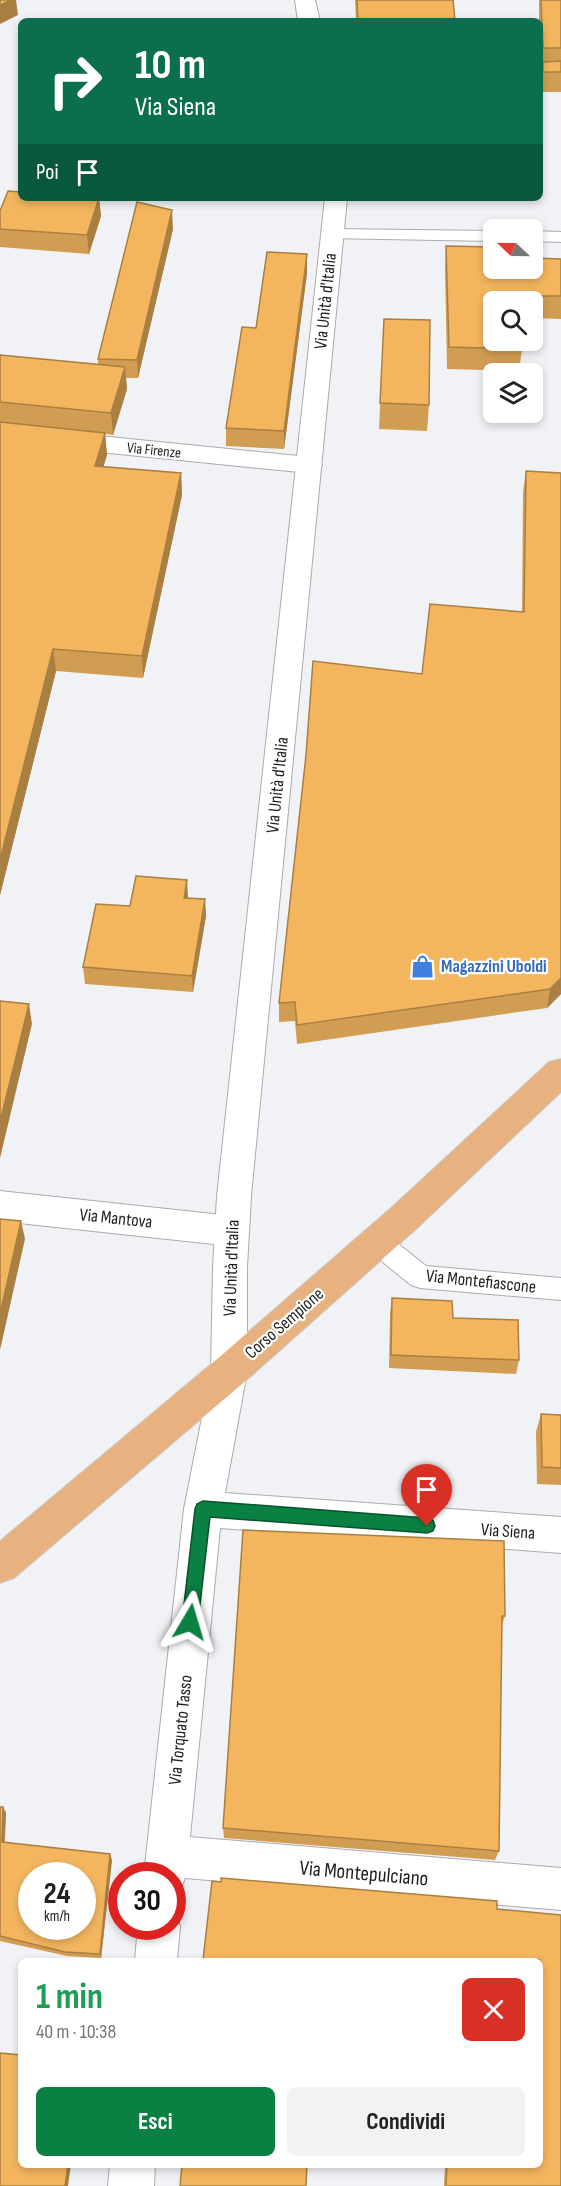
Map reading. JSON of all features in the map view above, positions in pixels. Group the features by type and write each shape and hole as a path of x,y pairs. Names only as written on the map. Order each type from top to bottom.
{"main road":[{"name":"Corso Sempione","path":"0,1565 229,1372 376,1242 561,1072"}],"street":[{"path":"305,0 308,18"},
{"name":"Via Unità d'Italia","path":"229,1372 232,1231 336,201"},
{"name":"Via Firenze","path":"0,435 309,465"},
{"name":"Via Mantova","path":"0,1206 232,1231"},
{"name":"Via Torquato Tasso","path":"166,1862 203,1509 229,1372"},
{"name":"Via Siena","path":"203,1509 561,1535"},
{"name":"Via Montepulciano","path":"186,1866 561,1889"},
{"path":"156,1958 158,1940"},
{"path":"131,2186 133,2168"}],"lane":[{"path":"332,234 483,236"},
{"path":"543,236 561,237"},
{"name":"Via Montefiascone","path":"376,1242 420,1277 561,1289"}],"building":[{"path":"0,0 11,0 0,5"},
{"path":"357,0 453,0 455,18 358,18"},
{"path":"541,0 561,0 561,48 543,48"},
{"path":"561,61 561,72 543,72 543,62"},
{"path":"8,191 18,192 18,201 98,201 87,235 0,229 0,211"},
{"path":"137,202 172,210 137,360 98,359"},
{"path":"446,246 483,247 483,279 543,279 543,258 561,259 561,296 543,296 543,291 483,291 483,348 449,347"},
{"path":"267,252 307,254 284,431 226,428 242,327 256,328"},
{"path":"384,319 430,320 429,405 380,403"},
{"path":"0,355 125,367 111,413 0,402"},
{"path":"0,422 105,433 95,466 181,473 142,656 53,649 0,860"},
{"path":"526,471 561,473 561,978 550,989 297,1025 295,1002 279,1003 306,755 313,661 422,674 430,604 524,612"},
{"path":"136,876 187,880 184,898 205,899 192,976 83,967 96,904 130,906"},
{"path":"0,1001 29,1004 0,1122"},
{"path":"0,1219 21,1221 0,1314"},
{"path":"392,1298 452,1301 453,1318 518,1320 519,1360 391,1355"},
{"path":"541,1414 561,1415 561,1468 542,1467"},
{"path":"243,1530 504,1541 505,1616 502,1616 499,1851 223,1828"},
{"path":"0,1807 3,1807 2,1842 110,1854 100,1954 65,1952 0,1936"},
{"path":"221,1878 497,1901 497,1909 561,1915 561,2186 446,2186 447,2168 543,2168 543,1958 203,1958 212,1881 221,1882"},
{"path":"0,2053 18,2055 18,2168 67,2168 65,2186 0,2186"},
{"path":"182,2168 307,2168 306,2186 180,2186"}],"place":[{"name":"Magazzini Uboldi","path":"423,966"}],"route":[{"path":"190,1622 203,1509 427,1526"}]}
